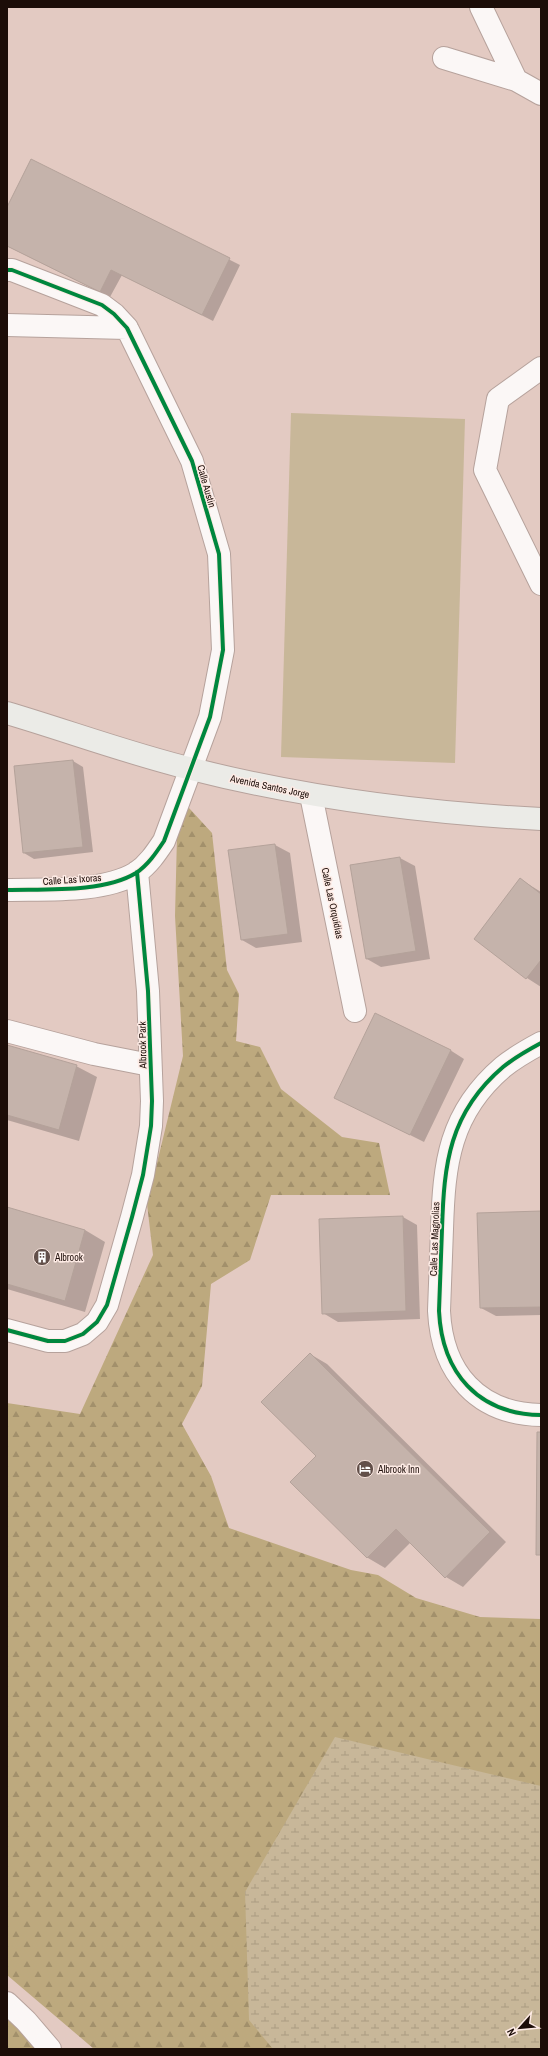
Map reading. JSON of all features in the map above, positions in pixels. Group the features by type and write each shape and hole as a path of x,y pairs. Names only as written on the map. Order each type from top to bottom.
{"main road":[{"name":"Avenida Santos Jorge","path":"7,712 191,769 311,795 472,816 541,819"}],"street":[{"path":"482,7 516,80"},
{"path":"444,58 516,80 541,94"},
{"path":"516,80 541,81"},
{"name":"Calle Austin","path":"7,270 12,270 102,305 114,314 127,328 192,461 219,554 223,650 210,717 191,769"},
{"path":"7,324 127,328"},
{"path":"541,368 498,398 485,470 541,584"},
{"name":"Calle Las Ixoras","path":"7,890 98,886 120,882 137,872 152,858 164,841 191,769"},
{"name":"Calle Las Orquídias","path":"311,795 355,1011"},
{"name":"Albrook Park","path":"7,1330 48,1341 65,1341 83,1334 97,1322 107,1305 132,1217 143,1175 151,1126 152,1101 148,991 137,872"},
{"path":"7,1031 94,1054 150,1065"},
{"name":"Calle Las Magnolias","path":"541,1043 503,1067 489,1080 476,1095 456,1130 447,1157 444,1184 439,1311 440,1330 449,1360 459,1377 469,1388 495,1406 511,1412 541,1415"},
{"path":"7,2003 26,2021 50,2049"}],"green space":[{"path":"291,413 465,419 455,763 281,757"},
{"path":"178,796 212,833 227,970 239,994 236,1041 260,1047 281,1089 342,1137 379,1143 390,1195 271,1195 250,1260 211,1284 202,1386 182,1424 211,1476 229,1528 351,1570 378,1575 416,1598 480,1617 541,1619 541,2049 94,2049 7,1975 7,1403 80,1414 153,1255 147,1204 183,1056 175,916"},
{"path":"335,1737 541,1786 541,2049 273,2049 249,2020 245,1892"},
{"path":"7,1999 39,2049 7,2049"}],"building":[{"path":"31,159 230,258 202,315 111,270 100,292 7,246 7,207"},
{"path":"73,760 83,847 23,853 14,766"},
{"path":"275,844 288,934 241,940 228,850"},
{"path":"400,857 416,951 366,959 350,865"},
{"path":"520,878 541,894 541,960 526,979 474,939"},
{"path":"375,1013 451,1050 410,1135 334,1098"},
{"path":"7,1045 77,1065 59,1130 7,1115"},
{"name":"Albrook","path":"7,1207 85,1230 65,1301 7,1284"},
{"path":"541,1211 541,1307 480,1308 477,1213"},
{"path":"403,1216 406,1311 322,1314 319,1219"},
{"name":"Albrook Inn","path":"310,1353 490,1532 445,1578 396,1529 367,1558 290,1482 316,1456 261,1402"},
{"path":"537,1432 541,1432 541,1555 536,1555"}],"cycle path":[{"path":"7,270 12,270 102,305 114,314 127,328 192,461 219,554 223,650 210,717 164,841 148,863 136,873 107,884 73,889 7,890"},
{"path":"7,1330 48,1341 65,1341 83,1334 97,1322 107,1305 132,1217 143,1175 151,1126 152,1101 148,991 137,872"},
{"path":"541,1043 521,1054 503,1067 485,1085 471,1103 460,1121 448,1161 445,1183 439,1311 447,1353 456,1371 468,1386 482,1398 499,1407 519,1413 541,1415"}],"place":[{"name":"Albrook","path":"42,1257"},
{"name":"Albrook Inn","path":"365,1469"}]}
